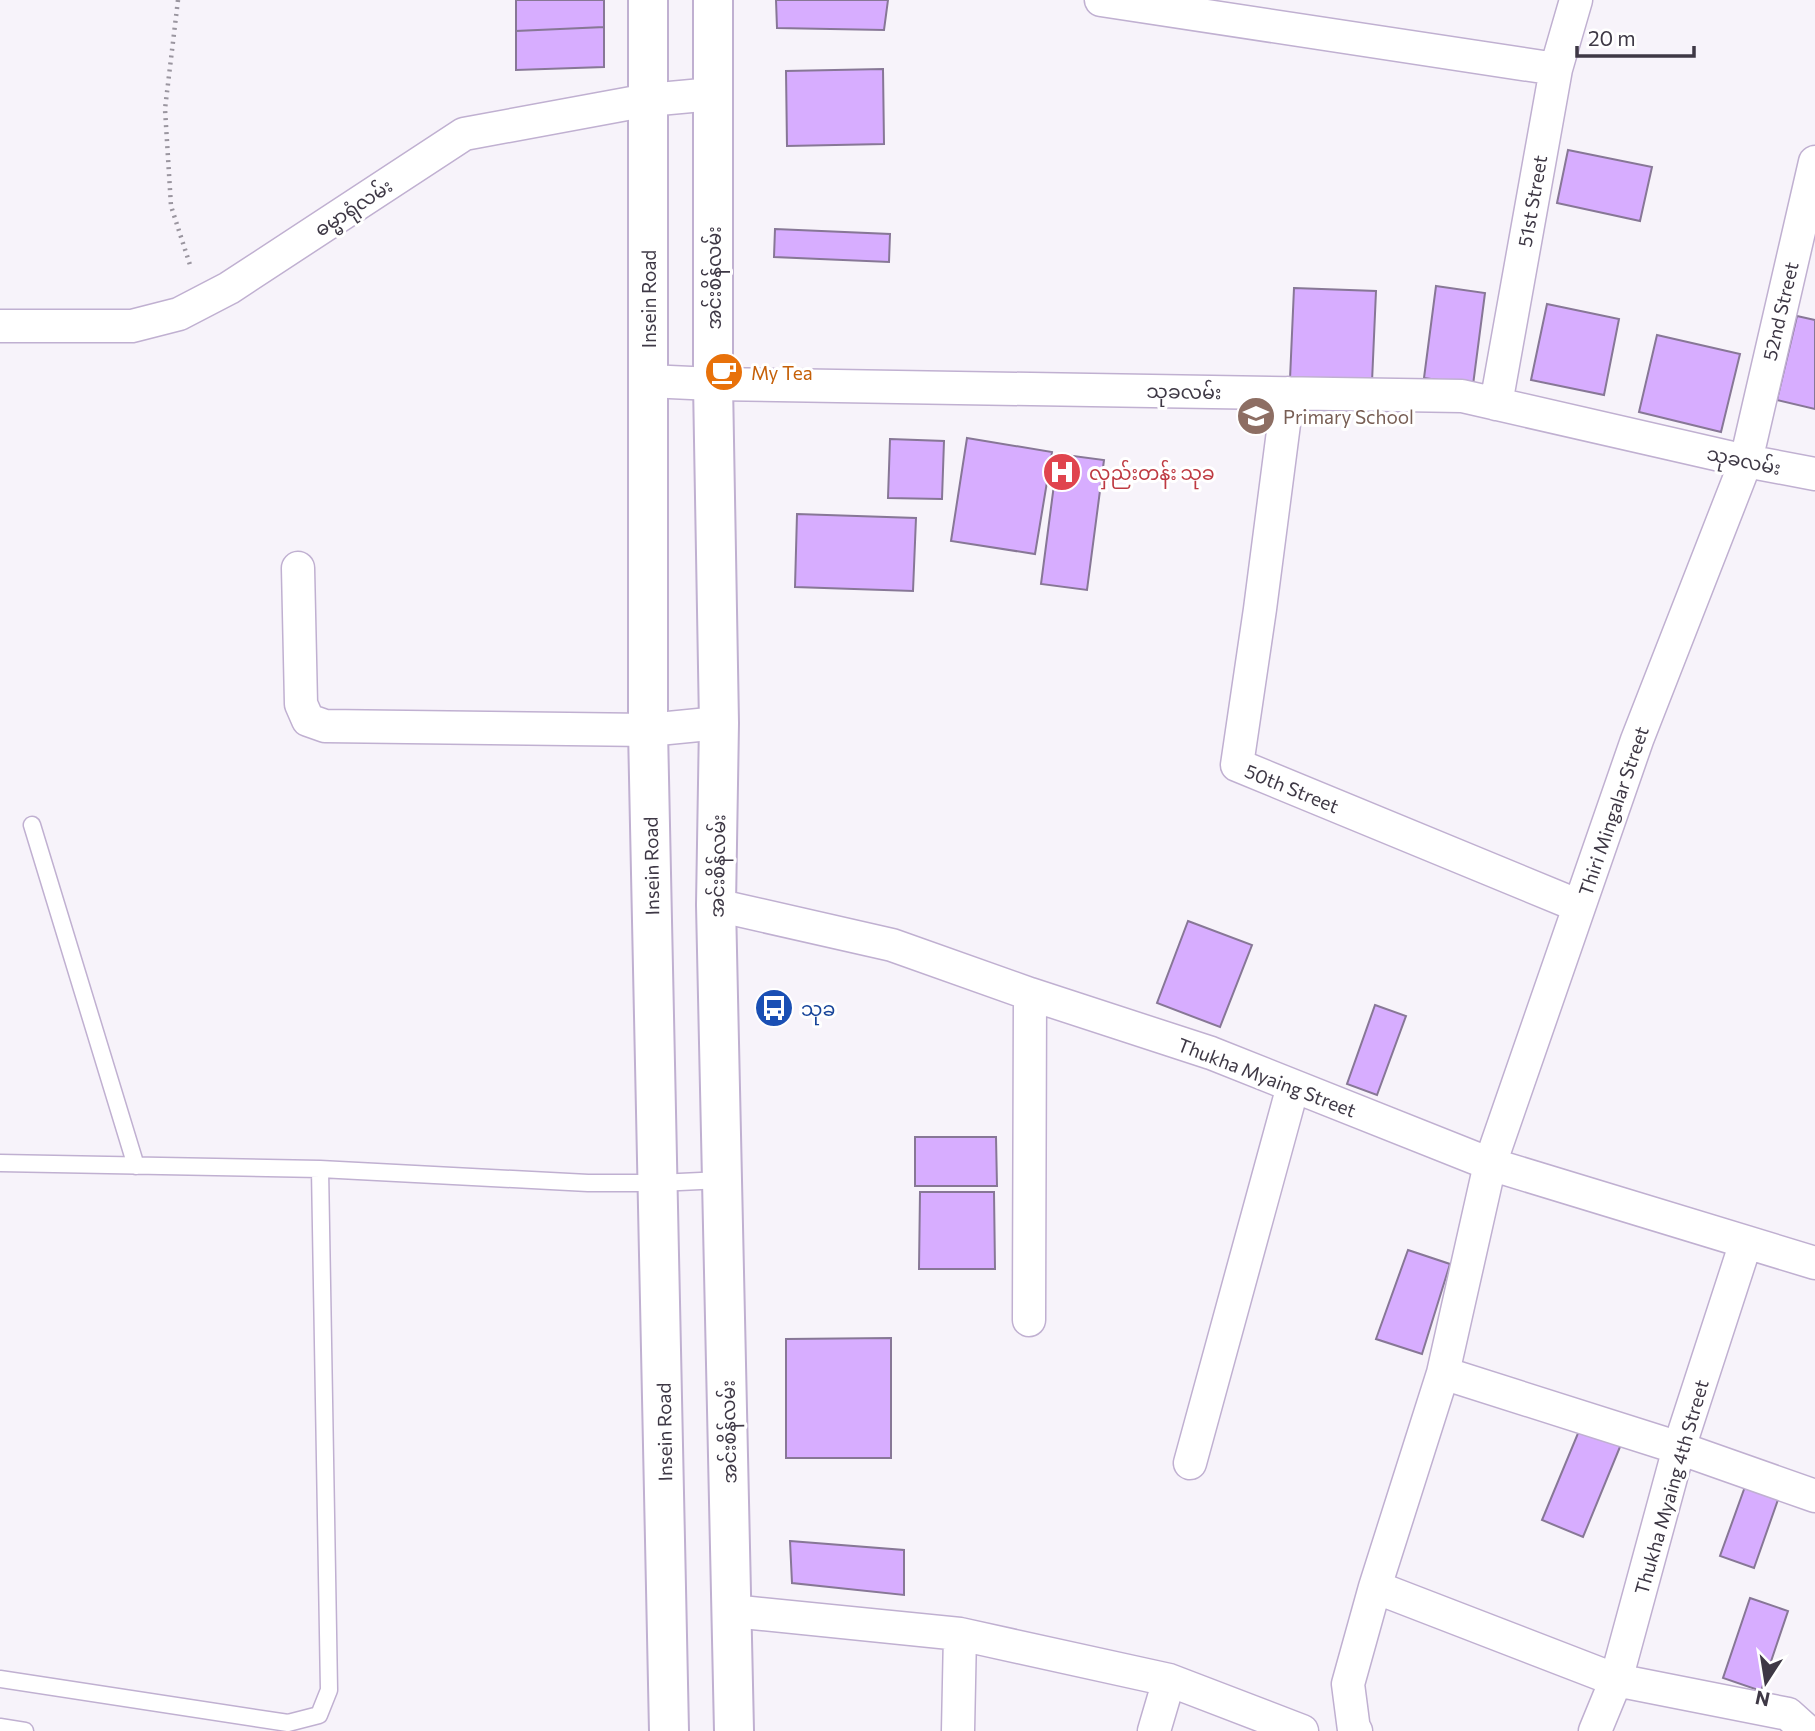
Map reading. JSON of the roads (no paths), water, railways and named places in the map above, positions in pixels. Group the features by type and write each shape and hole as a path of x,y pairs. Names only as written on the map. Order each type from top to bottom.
{"main road":[{"name":"Insein Road","path":"648,0 648,730 669,1731"},
{"name":"အင်းစိန်လမ်း","path":"713,0 713,384 719,723 716,905 734,1731"}],"street":[{"path":"1101,0 1252,11 1556,69"},
{"name":"51st Street","path":"1496,404 1556,69 1576,0"},
{"name":"ဓမ္မာရုံလမ်း","path":"0,326 132,326 179,314 229,288 464,134 648,100 713,94"},
{"name":"52nd Street","path":"1746,461 1815,162"},
{"name":"သုခလမ်း","path":"648,381 1462,396 1746,461 1815,474"},
{"name":"50th Street","path":"1288,393 1237,765 1579,906"},
{"name":"Thiri Mingalar Street","path":"1356,1731 1348,1684 1375,1587 1443,1373 1490,1164 1637,740 1746,461"},
{"path":"298,568 301,704 308,720 324,726 648,730 719,723"},
{"name":"Thukha Myaing Street","path":"716,905 892,945 1210,1053 1490,1164 1815,1263"},
{"path":"1029,1320 1030,994"},
{"path":"1190,1463 1293,1086"},
{"name":"Thukha Myaing 4th Street","path":"1595,1731 1616,1680 1679,1448 1746,1242"},
{"path":"1443,1373 1679,1448 1815,1496"},
{"path":"1375,1587 1616,1680 1788,1714 1807,1731"},
{"path":"732,1611 960,1633 1169,1680 1302,1731"},
{"path":"958,1731 960,1633"},
{"path":"1154,1731 1169,1680"}],"lane":[{"path":"32,825 136,1166"},
{"path":"0,1163 320,1170 588,1183 723,1180"},
{"path":"0,1679 288,1723 319,1715 329,1690 320,1170"},
{"path":"0,1727 25,1731"}],"place":[{"name":"My Tea","path":"724,372"},
{"name":"Primary School","path":"1256,416"},
{"name":"လှည်းတန်း သုခ","path":"1062,472"},
{"name":"သုခ","path":"774,1008"}]}
